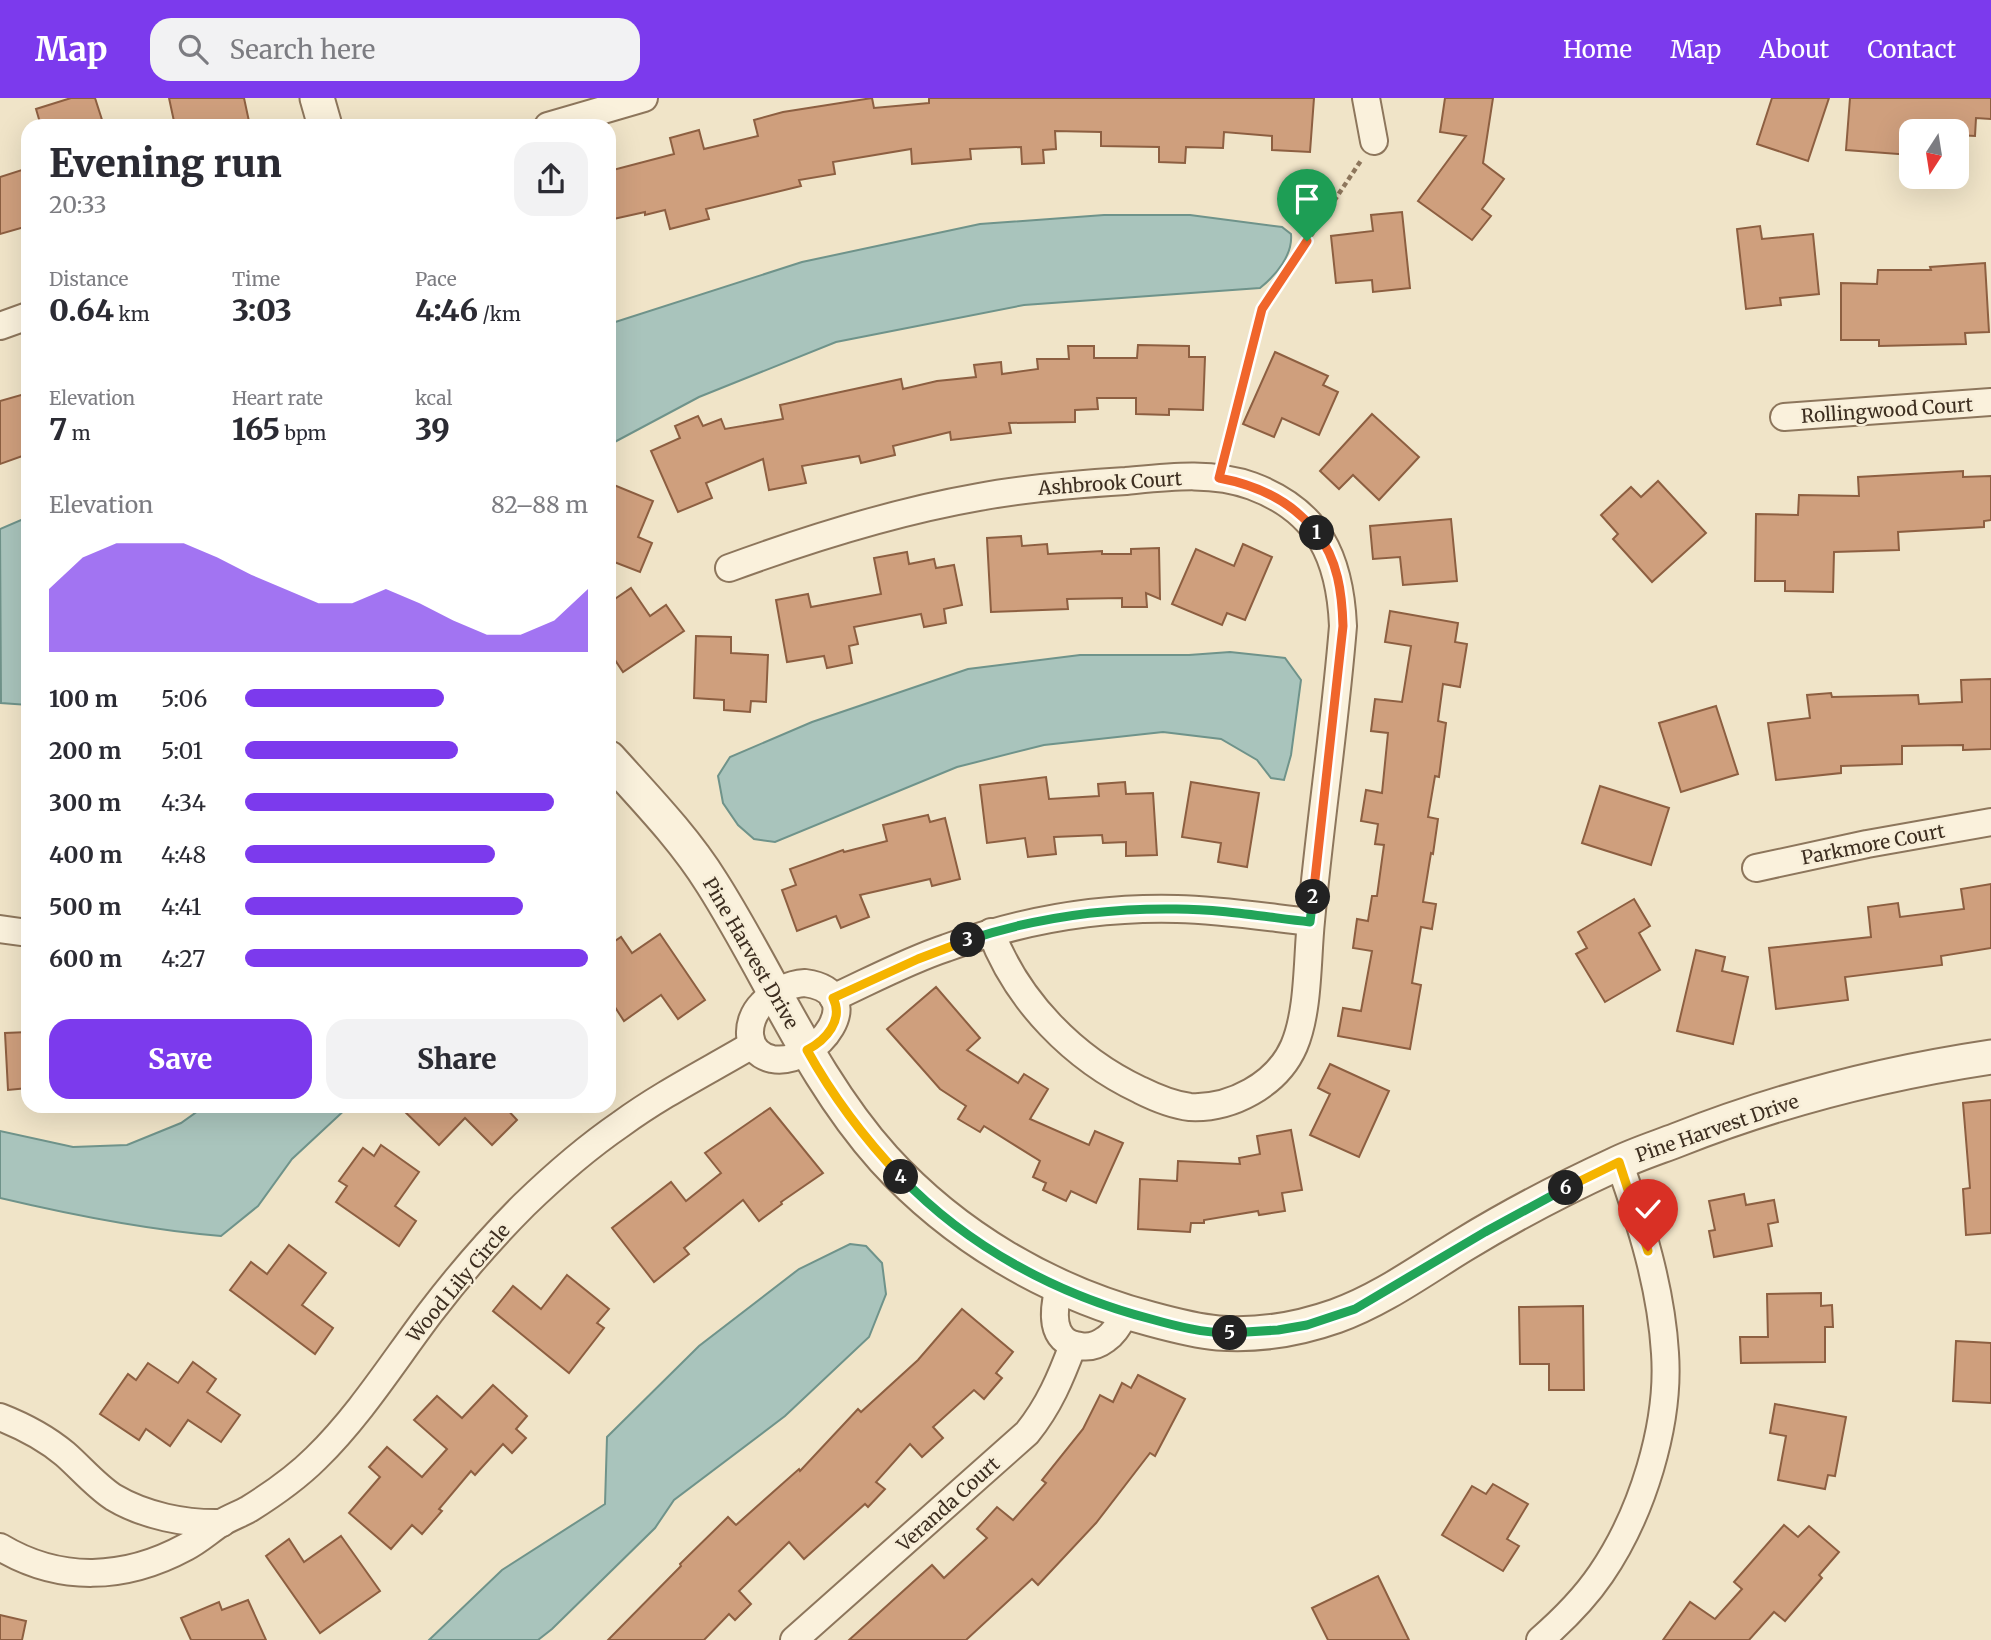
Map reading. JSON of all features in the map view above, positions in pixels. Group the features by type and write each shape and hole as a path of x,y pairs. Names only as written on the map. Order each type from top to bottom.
{"street":[{"path":"317,98 324,119"},
{"path":"572,119 644,98"},
{"path":"1366,98 1374,141"},
{"path":"0,326 21,318"},
{"name":"Rollingwood Court","path":"1784,417 1991,402"},
{"name":"Ashbrook Court","path":"729,568 843,528 980,496 1080,484 1180,477 1219,478 1251,485 1294,509 1321,539 1331,556 1338,578 1343,614 1341,651 1303,1006 1294,1046 1284,1062 1260,1087 1226,1103 1189,1107 1152,1096 1115,1077 1073,1046 1024,995 1000,955 991,932"},
{"name":"Pine Harvest Drive","path":"616,766 669,826 705,873 840,1104 861,1132 909,1185 938,1211 992,1250 1059,1287 1126,1313 1187,1328 1218,1333 1278,1330 1335,1317 1380,1296 1516,1214 1619,1162 1735,1118 1856,1082 1991,1057"},
{"name":"Parkmore Court","path":"1755,867 1991,822"},
{"path":"833,998 944,948 1032,922 1145,909 1215,911 1310,922"},
{"path":"0,929 21,932"},
{"path":"805,983 822,987 833,998 837,1012 830,1031 807,1050 780,1060 763,1056 752,1045 749,1033 753,1016 763,1002 776,993 805,983"},
{"name":"Wood Lily Circle","path":"0,1547 37,1566 58,1571 119,1571 172,1554 271,1495 317,1457 358,1409 462,1271 524,1205 620,1124 752,1045"},
{"path":"1540,1640 1584,1596 1618,1545 1647,1478 1661,1415 1666,1356 1658,1295 1644,1238 1619,1162"},
{"path":"1059,1287 1054,1307 1057,1329 1063,1339 1073,1345 1097,1345 1114,1332 1126,1313"},
{"name":"Veranda Court","path":"794,1640 1027,1433 1051,1399 1073,1345"},
{"path":"0,1417 48,1442 64,1453 101,1488 130,1505 150,1513 187,1521 222,1523"}],"path":[{"path":"1219,478 1262,309 1374,141"}],"water":[{"path":"1104,215 1190,215 1282,227 1291,234 1291,242 1282,264 1260,288 1024,305 836,342 699,397 616,441 616,322 802,262 980,224"},
{"path":"21,520 21,704 1,703 0,529"},
{"path":"1230,652 1285,658 1301,680 1291,755 1284,780 1271,778 1257,760 1221,739 1163,732 1044,745 957,767 775,842 754,839 738,825 723,803 718,776 730,757 812,722 968,669 1080,655 1189,655"},
{"path":"195,1113 341,1113 292,1159 258,1206 221,1236 110,1221 0,1198 0,1131 73,1147 127,1145 181,1123"},
{"path":"850,1244 866,1246 882,1263 886,1294 869,1337 785,1416 674,1500 655,1528 538,1640 429,1640 502,1570 605,1504 607,1437 699,1346 799,1269"}],"building":[{"path":"71,98 95,98 102,119 39,119 36,109"},
{"path":"169,98 244,98 248,119 174,119"},
{"path":"872,98 874,108 929,103 929,98 1314,98 1310,152 1272,150 1272,136 1224,132 1223,148 1186,147 1185,163 1159,162 1159,147 1101,146 1101,132 1055,131 1056,149 1043,150 1044,163 1022,164 1021,147 970,149 971,159 912,164 911,149 833,162 835,174 799,180 801,186 706,209 709,219 670,229 665,210 616,218 616,169 674,154 670,138 699,130 704,149 758,136 754,120 783,112"},
{"path":"1445,98 1493,98 1483,163 1504,179 1482,209 1491,216 1472,240 1418,201 1466,136 1440,132"},
{"path":"1772,98 1829,98 1808,161 1757,144"},
{"path":"1850,98 1991,98 1991,119 1976,118 1975,136 1969,136 1969,119 1899,119 1899,154 1846,150"},
{"path":"21,170 21,228 0,234 0,177"},
{"path":"1402,212 1410,288 1373,292 1372,280 1336,283 1331,236 1373,231 1371,215"},
{"path":"1760,226 1762,239 1813,234 1819,294 1780,298 1781,305 1746,309 1737,229"},
{"path":"1985,263 1989,332 1965,333 1966,344 1879,346 1879,340 1841,340 1841,283 1877,284 1878,270 1931,270 1930,267"},
{"path":"1138,345 1189,346 1189,357 1205,357 1203,410 1169,409 1169,415 1136,414 1136,398 1097,398 1098,409 1075,410 1075,422 1009,423 1011,433 951,440 950,432 893,446 895,455 861,463 859,456 802,466 806,483 769,490 763,459 706,483 712,498 678,512 651,451 680,438 675,426 698,416 703,426 721,419 725,429 783,419 780,405 901,379 903,389 937,381 976,377 974,365 1001,362 1002,374 1038,369 1037,359 1069,359 1068,346 1094,346 1094,358 1137,358"},
{"path":"1275,352 1328,376 1323,385 1338,392 1319,435 1282,418 1274,437 1243,424"},
{"path":"21,395 21,456 0,464 0,401"},
{"path":"1372,414 1419,457 1379,500 1353,475 1339,489 1320,471"},
{"path":"1963,471 1963,477 1991,476 1991,520 1984,521 1984,527 1898,532 1899,550 1834,552 1833,592 1785,591 1785,581 1755,581 1756,514 1798,515 1799,495 1859,496 1858,477"},
{"path":"1658,481 1706,533 1652,582 1613,539 1618,534 1601,515 1631,487 1641,497"},
{"path":"616,486 653,501 638,537 652,543 640,572 616,563"},
{"path":"1451,519 1457,581 1403,585 1400,557 1373,559 1370,526"},
{"path":"1021,536 1022,546 1047,544 1048,554 1102,551 1102,554 1131,554 1131,549 1159,548 1160,599 1146,593 1147,607 1122,607 1122,598 1067,599 1068,609 991,612 987,538"},
{"path":"1243,544 1272,557 1245,620 1227,613 1222,625 1172,604 1196,549 1234,566"},
{"path":"907,552 909,564 934,559 936,568 954,565 962,605 944,609 946,623 924,627 921,614 854,627 858,644 849,646 852,663 827,668 824,656 787,662 776,600 808,594 811,607 881,594 874,558"},
{"path":"631,588 650,616 666,605 684,631 623,672 616,662 616,598"},
{"path":"1390,611 1458,623 1455,642 1467,644 1460,687 1443,684 1438,721 1446,723 1439,777 1435,776 1428,817 1438,819 1423,902 1436,904 1432,929 1421,927 1412,983 1421,985 1410,1049 1338,1036 1343,1008 1361,1011 1372,951 1353,948 1357,919 1368,921 1372,896 1377,896 1384,845 1375,844 1378,824 1361,821 1366,790 1382,793 1388,733 1371,731 1375,699 1402,702 1411,646 1385,642"},
{"path":"696,636 731,637 731,653 768,655 766,702 751,701 750,712 724,710 724,700 694,698"},
{"path":"1991,679 1991,749 1963,750 1963,745 1902,746 1902,764 1841,766 1841,773 1776,780 1768,723 1810,718 1807,695 1918,695 1919,704 1962,702 1961,680"},
{"path":"1716,706 1738,774 1681,792 1659,723"},
{"path":"1046,777 1049,799 1099,796 1098,784 1125,782 1126,794 1153,793 1157,855 1126,856 1126,842 1103,843 1102,835 1054,837 1056,854 1028,857 1025,838 987,843 980,785"},
{"path":"1191,782 1259,793 1247,867 1218,862 1221,843 1182,837"},
{"path":"1600,786 1669,808 1651,865 1582,843"},
{"path":"928,815 930,822 945,818 960,879 932,886 930,879 860,895 869,917 841,928 836,916 797,931 782,890 796,885 790,869 843,850 844,852 887,841 883,825"},
{"path":"1991,884 1991,948 1941,956 1942,965 1845,977 1848,1000 1776,1009 1769,948 1871,937 1868,907 1898,903 1900,917 1964,909 1961,889"},
{"path":"1634,899 1650,926 1639,933 1660,970 1605,1002 1576,954 1587,948 1578,932"},
{"path":"660,934 705,1000 678,1019 661,995 624,1021 616,1009 616,940 621,937 632,953"},
{"path":"1696,950 1725,957 1722,971 1748,977 1733,1044 1677,1031"},
{"path":"936,987 980,1038 967,1050 1018,1083 1024,1074 1048,1089 1030,1119 1089,1145 1095,1131 1123,1143 1096,1203 1071,1191 1066,1201 1043,1190 1046,1183 1033,1177 1040,1161 984,1126 980,1132 958,1119 966,1106 940,1089 887,1029"},
{"path":"21,1032 21,1089 8,1090 5,1033"},
{"path":"1330,1064 1389,1091 1359,1157 1310,1135 1330,1094 1318,1088"},
{"path":"1991,1100 1991,1233 1966,1235 1963,1189 1970,1188 1963,1103"},
{"path":"770,1108 823,1173 759,1221 743,1200 684,1248 689,1254 654,1282 612,1228 671,1182 686,1201 721,1173 705,1153"},
{"path":"406,1113 510,1113 517,1120 492,1145 465,1118 439,1145"},
{"path":"1291,1130 1302,1190 1282,1193 1285,1211 1259,1215 1258,1211 1204,1220 1204,1223 1191,1223 1190,1232 1138,1229 1140,1179 1177,1181 1178,1161 1240,1164 1239,1158 1260,1154 1257,1136"},
{"path":"381,1145 419,1172 395,1206 416,1221 399,1246 336,1202 347,1186 339,1181 363,1148 374,1156"},
{"path":"1744,1194 1746,1205 1774,1200 1778,1222 1768,1224 1772,1246 1714,1257 1709,1231 1715,1230 1709,1201"},
{"path":"289,1245 326,1273 302,1305 333,1328 315,1354 230,1290 251,1262 267,1274"},
{"path":"567,1275 609,1309 597,1323 604,1328 569,1373 493,1311 513,1286 541,1309"},
{"path":"1821,1293 1821,1306 1832,1305 1833,1327 1825,1327 1825,1362 1741,1363 1740,1337 1768,1337 1767,1294"},
{"path":"1583,1306 1584,1390 1549,1390 1549,1364 1520,1364 1519,1307"},
{"path":"962,1309 1013,1352 996,1373 1002,1378 984,1399 974,1390 933,1427 943,1438 922,1457 910,1444 876,1482 885,1489 868,1507 865,1504 804,1559 789,1542 739,1591 751,1604 735,1620 729,1614 704,1640 608,1640 728,1517 736,1525 799,1469 800,1471 858,1409 861,1412 918,1360"},
{"path":"1956,1341 1991,1343 1991,1403 1953,1401"},
{"path":"193,1362 216,1379 207,1392 240,1415 221,1442 188,1420 170,1446 146,1429 139,1440 100,1414 128,1374 136,1380 148,1363 178,1383"},
{"path":"1138,1375 1185,1399 1155,1456 1150,1453 1096,1523 1038,1585 1032,1579 966,1640 849,1640 932,1565 944,1578 987,1538 977,1529 997,1507 1013,1520 1046,1483 1042,1480 1083,1429 1100,1395 1113,1402 1122,1383 1131,1388"},
{"path":"493,1385 527,1416 516,1429 526,1438 512,1453 503,1444 475,1475 471,1471 422,1534 412,1525 391,1549 349,1513 380,1477 369,1467 387,1447 422,1477 447,1449 414,1420 437,1396 462,1418"},
{"path":"1775,1404 1846,1417 1835,1476 1828,1475 1825,1489 1778,1480 1786,1436 1770,1433"},
{"path":"1493,1484 1528,1504 1507,1539 1519,1546 1503,1571 1442,1535 1472,1486 1486,1494"},
{"path":"1784,1525 1798,1537 1809,1526 1839,1552 1819,1575 1822,1578 1785,1621 1774,1612 1749,1640 1663,1640 1690,1602 1715,1619 1742,1589 1734,1582"},
{"path":"341,1536 380,1591 320,1633 266,1556 289,1539 304,1562"},
{"path":"1378,1576 1409,1640 1328,1640 1312,1608"},
{"path":"248,1600 266,1640 191,1640 181,1618 219,1602 222,1610"},
{"path":"0,1615 26,1621 22,1640 0,1640"}],"route":[{"path":"1307,241 1262,309 1219,478 1251,485 1294,509 1321,539 1331,556 1338,578 1342,601 1341,651 1310,922 1215,911 1145,909 1032,922 991,932 944,948 833,998 837,1012 830,1031 807,1050 840,1104 883,1158 938,1211 967,1233 1059,1287 1126,1313 1187,1328 1218,1333 1249,1333 1307,1325 1335,1317 1380,1296 1516,1214 1619,1162 1648,1251"}]}
